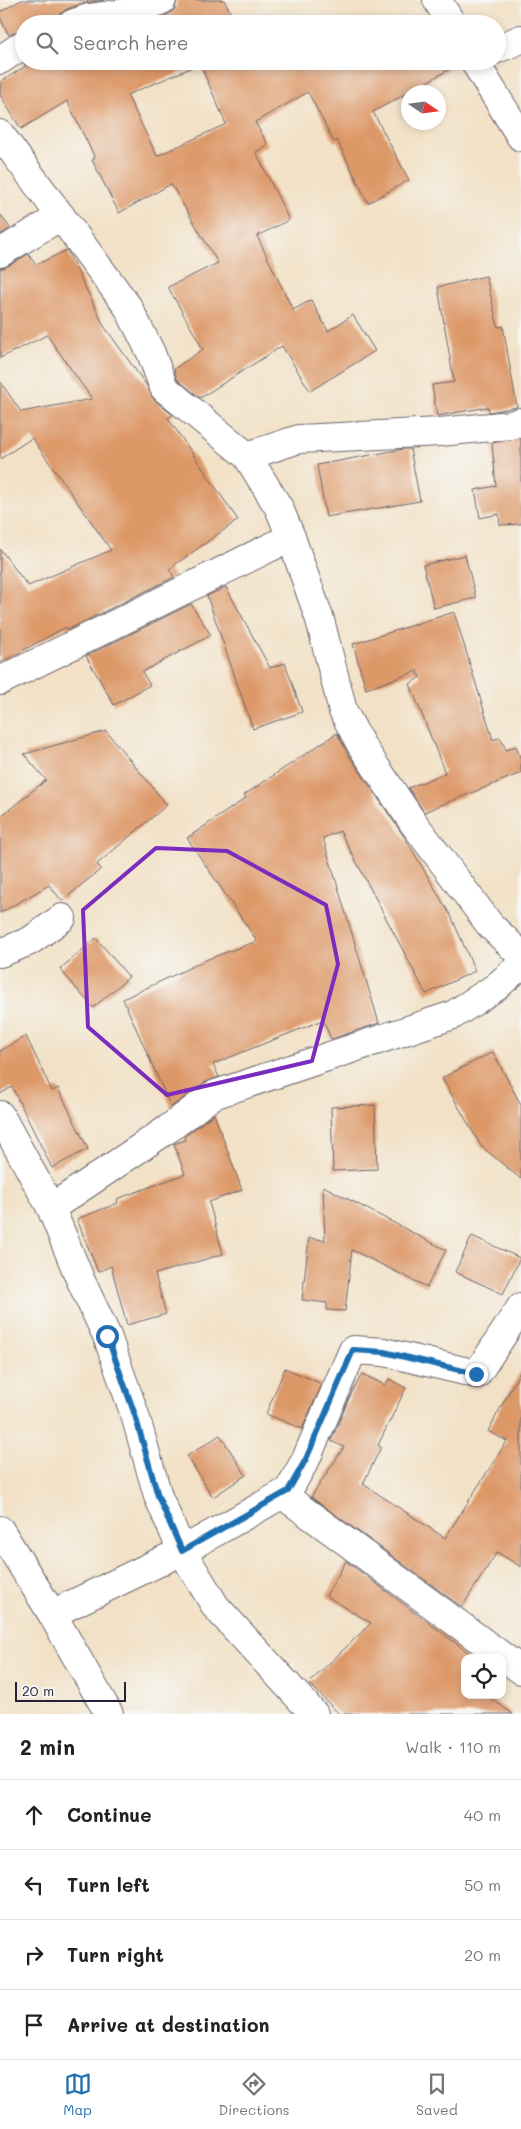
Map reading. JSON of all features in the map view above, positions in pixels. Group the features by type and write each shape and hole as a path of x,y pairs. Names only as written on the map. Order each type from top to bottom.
{"street":[{"path":"110,15 137,11 162,0"},
{"path":"437,0 446,15"},
{"path":"506,45 521,39"},
{"path":"0,60 15,50"},
{"path":"480,70 521,137"},
{"path":"0,134 128,307 151,354 164,388 247,456 279,508 291,537 320,620 343,711 361,745 412,821 490,925 521,955"},
{"path":"0,253 62,216"},
{"path":"247,456 299,439 440,432 511,425 521,422"},
{"path":"0,681 291,537"},
{"path":"0,953 30,941 62,918"},
{"path":"51,1208 168,1129 213,1095 453,1015 496,987 521,964"},
{"path":"0,1115 51,1208 80,1279 107,1336 135,1415 158,1496 182,1551 216,1607 314,1714"},
{"path":"52,1614 182,1551 288,1491 306,1459 353,1350 384,1352 476,1374 521,1307"},
{"path":"288,1491 291,1501 521,1670"},
{"path":"0,1530 52,1614 109,1714"}],"highlighted area":[{"path":"156,848 227,851 326,905 338,964 312,1061 167,1095 88,1027 83,910"}],"building":[{"path":"21,0 104,0 84,3 67,9 60,15 15,15 15,32 9,35 0,18 0,12"},
{"path":"177,0 224,0 232,15 167,15 175,9"},
{"path":"20,70 186,70 127,95 157,156 226,124 203,70 448,70 421,85 401,85 401,96 373,112 409,180 368,203 337,140 334,142 308,92 255,122 268,145 256,152 289,220 257,236 293,310 311,300 328,331 353,315 375,351 310,391 282,346 200,398 177,379 174,369 203,349 168,287 218,263 171,184 119,213 92,160 95,158 67,101 21,129 0,95 0,82"},
{"path":"0,214 10,228 0,235"},
{"path":"67,250 104,326 147,386 154,400 173,415 168,418 238,520 169,569 174,577 67,630 66,627 0,663 0,549 28,586 111,550 32,438 0,459 0,381 21,412 92,399 47,335 0,358 0,269 28,254 36,265"},
{"path":"486,276 498,327 503,326 517,407 489,412 488,407 437,416 432,385 454,382 438,287"},
{"path":"521,438 521,524 500,525 499,514 480,518 475,490 496,486 492,443"},
{"path":"410,449 420,501 326,517 317,465"},
{"path":"465,555 476,598 434,608 423,565"},
{"path":"226,587 270,668 285,663 302,712 253,729 207,596"},
{"path":"191,604 211,635 142,672 150,685 114,705 86,656"},
{"path":"454,612 493,740 500,737 506,750 516,746 521,760 521,773 424,812 408,788 445,773 410,684 420,677 417,671 366,689 353,644"},
{"path":"106,731 167,805 97,864 101,869 62,901 49,885 0,913 0,817 46,780 24,754"},
{"path":"337,733 348,754 407,841 452,918 475,971 426,994 340,831 323,838 379,1023 331,1039 323,1020 213,1064 219,1077 204,1083 171,1107 123,999 208,959 257,941 187,838 246,798 244,795"},
{"path":"96,938 129,977 93,1008 60,969"},
{"path":"26,1036 52,1091 58,1088 88,1149 52,1168 12,1087 0,1094 0,1051"},
{"path":"493,1052 521,1105 521,1179 481,1146 442,1078"},
{"path":"375,1105 377,1169 333,1171 331,1107"},
{"path":"214,1114 242,1190 209,1202 223,1254 155,1274 166,1314 127,1325 111,1266 98,1272 77,1219 118,1203 117,1199 185,1174 174,1144 185,1140 184,1137"},
{"path":"323,1186 446,1250 427,1287 352,1250 345,1311 327,1310 327,1303 302,1300 309,1238 325,1240"},
{"path":"472,1236 520,1258 503,1294 455,1272"},
{"path":"285,1368 322,1384 302,1429 266,1414"},
{"path":"521,1370 521,1567 497,1552 462,1607 311,1497 344,1447 331,1441 350,1396 362,1374 385,1385 389,1379 406,1388 378,1445 381,1447 363,1484 445,1538 507,1441 488,1431"},
{"path":"220,1435 246,1475 213,1497 187,1456"},
{"path":"346,1561 470,1654 461,1654 461,1673 459,1676 461,1677 461,1699 492,1699 513,1714 339,1714 309,1683 371,1623 326,1596"}],"route":[{"path":"107,1336 135,1415 158,1496 182,1551 288,1491 306,1459 353,1350 384,1352 476,1374"}]}
